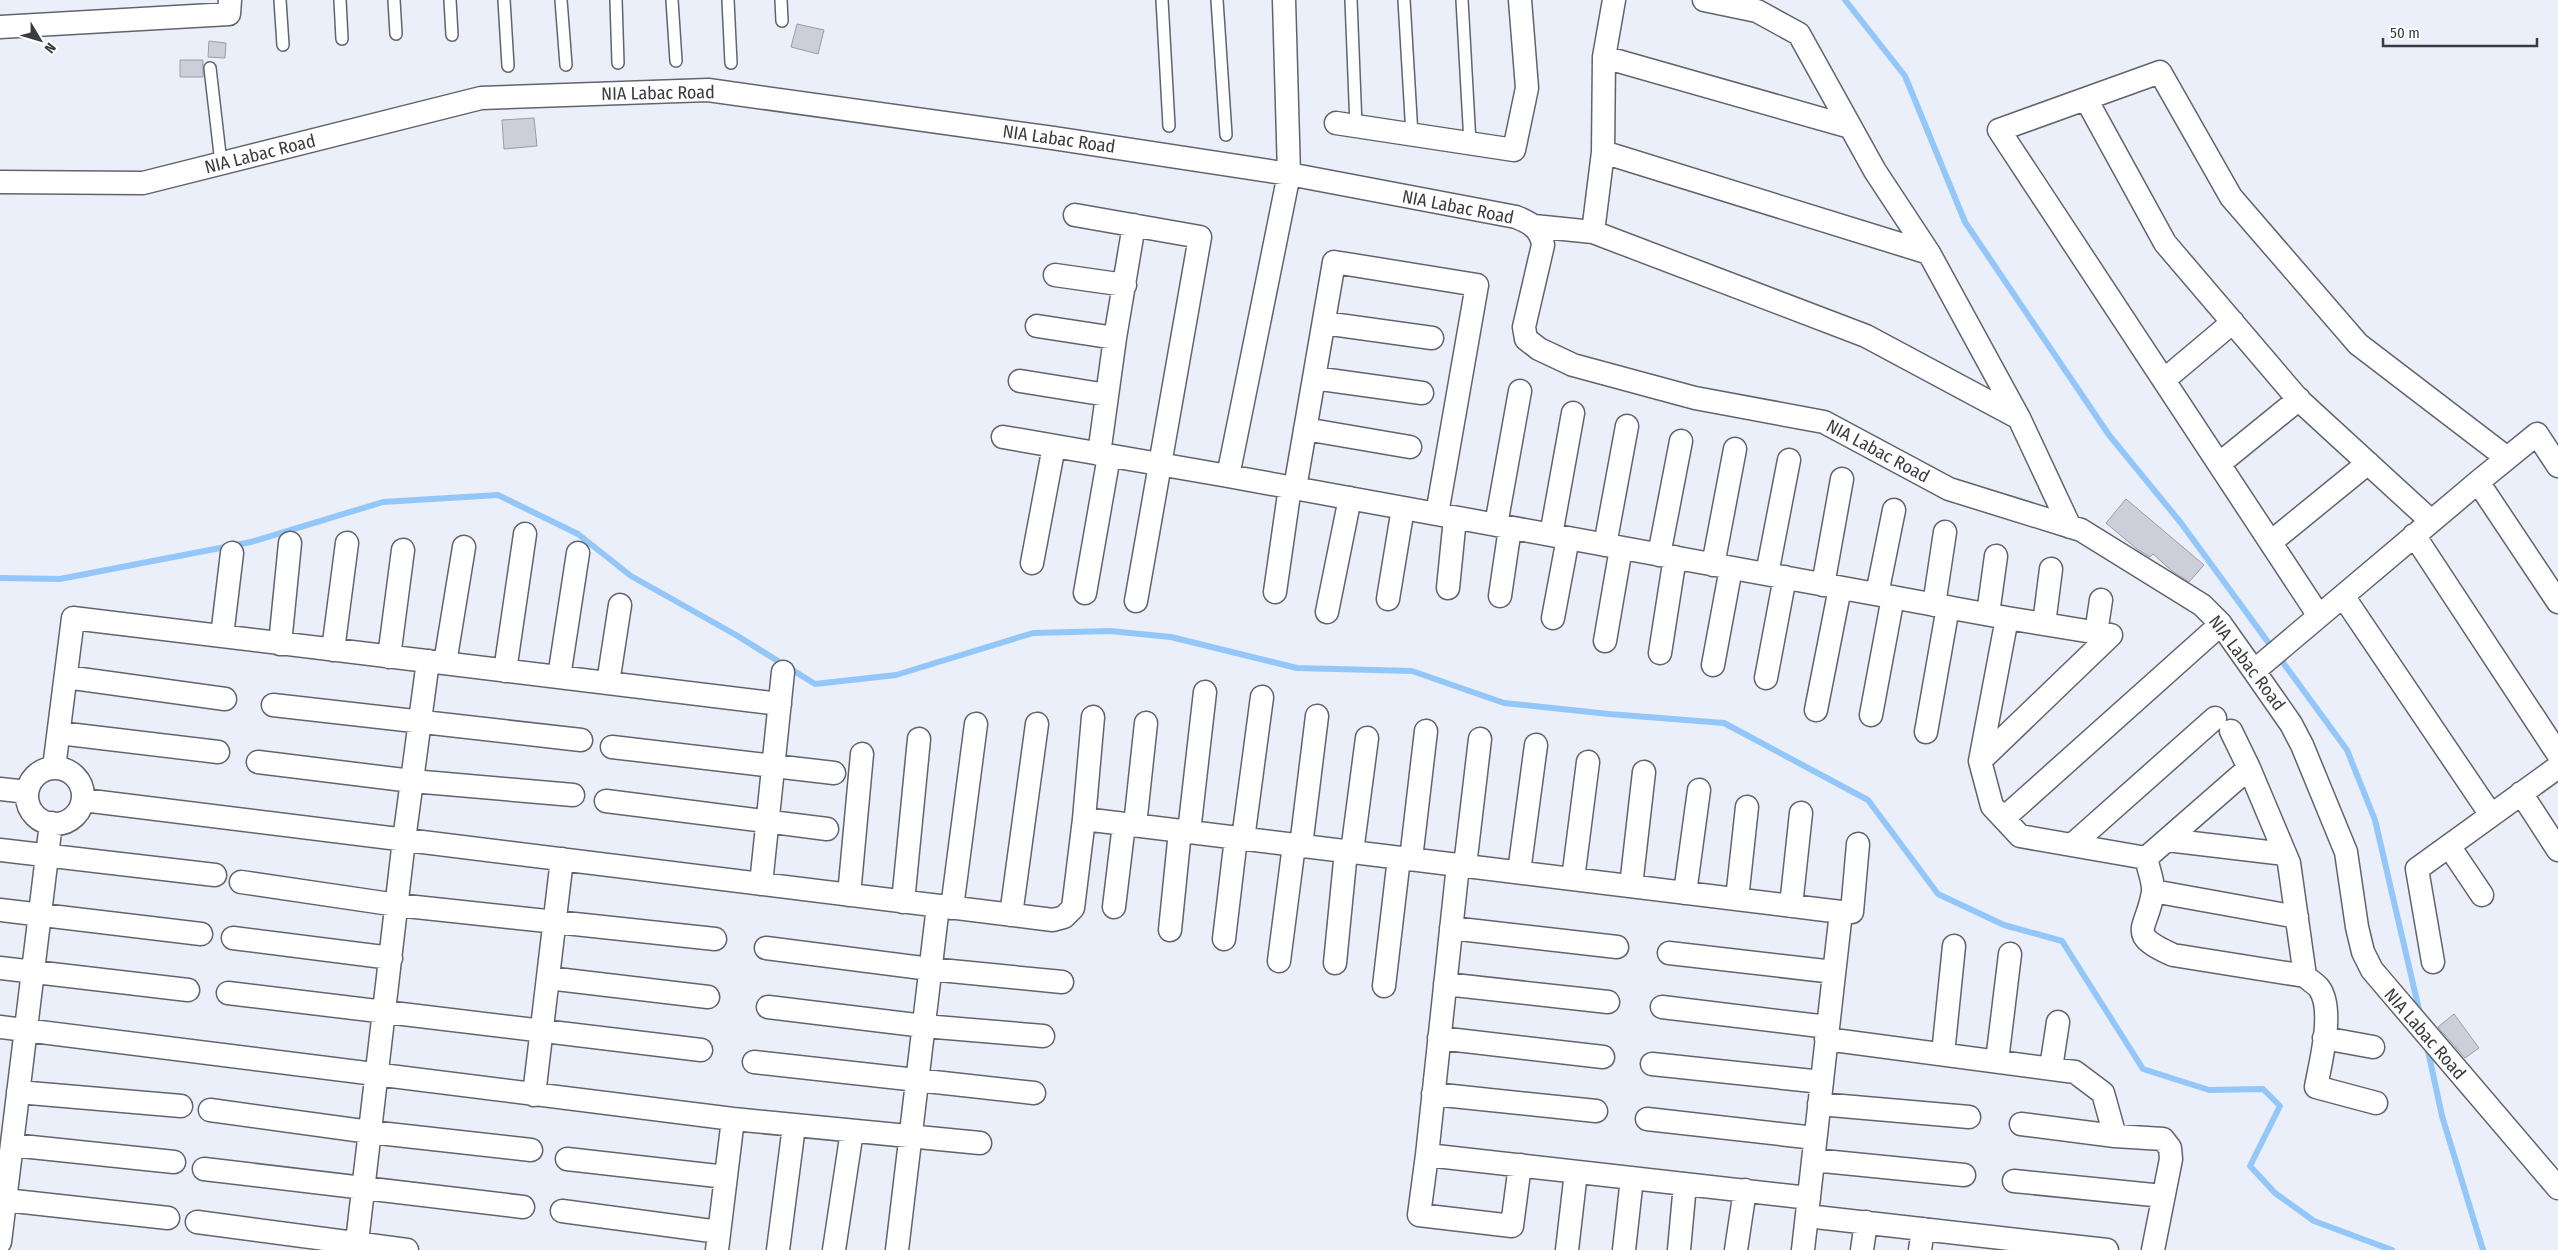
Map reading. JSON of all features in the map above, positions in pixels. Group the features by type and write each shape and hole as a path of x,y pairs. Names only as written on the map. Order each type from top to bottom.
{"street":[{"path":"0,28 229,14 230,0"},
{"path":"1228,476 1289,174 1284,0"},
{"path":"1346,124 1514,150 1528,88 1520,0"},
{"path":"1593,232 1602,152 1604,58 1614,0"},
{"path":"1704,0 1757,11 1799,34 1875,171 1929,253 2019,418 2070,527"},
{"path":"1604,58 1850,127"},
{"path":"2319,616 1999,130 2160,72 2231,197 2358,344 2507,458"},
{"name":"NIA Labac Road","path":"0,182 143,183 481,98 708,90 1053,138 1289,174 1516,217 1534,226 1542,236 1543,245 1524,327 1526,338 1539,350 1573,365 1695,398 1824,422 1949,488 2070,527 2104,542 2202,605 2260,666 2302,745 2346,852 2357,927 2363,952 2372,970 2386,990 2424,1030 2558,1188"},
{"path":"2086,99 2165,243 2299,399 2431,521"},
{"path":"1602,152 1929,253"},
{"path":"1075,215 1200,237 1158,464 1136,601"},
{"path":"1085,593 1104,455 1107,395 1134,225"},
{"path":"1534,226 1593,232 1866,336 2019,418"},
{"path":"1275,592 1292,488 1305,429 1334,262 1477,285 1446,516 1448,588"},
{"path":"1055,275 1125,285"},
{"path":"2164,380 2233,322"},
{"path":"1324,323 1432,338"},
{"path":"1037,326 1115,338"},
{"path":"1314,378 1422,393"},
{"path":"1020,381 1107,395"},
{"path":"1500,596 1503,526 1520,391"},
{"path":"2219,464 2299,399"},
{"path":"1553,618 1573,413"},
{"path":"1605,641 1613,546 1627,426"},
{"path":"1305,429 1410,448"},
{"path":"2260,666 2414,535 2538,434 2558,466"},
{"path":"1003,437 2111,635 1980,761"},
{"path":"1660,653 1667,556 1681,441"},
{"path":"1032,563 1054,446"},
{"path":"1713,665 1736,448"},
{"path":"1766,678 1789,460"},
{"path":"2271,542 2368,463"},
{"path":"1816,710 1832,586 1842,480"},
{"path":"2478,482 2558,602"},
{"path":"1327,612 1350,498"},
{"path":"1388,599 1403,508"},
{"path":"1871,715 1894,510"},
{"path":"1926,732 1941,606 1945,532"},
{"path":"505,670 524,534"},
{"path":"2414,535 2558,754"},
{"path":"280,644 290,542"},
{"path":"333,650 347,543"},
{"path":"357,1247 404,840 420,723 437,662 464,547"},
{"path":"389,657 403,550"},
{"path":"222,636 232,553"},
{"path":"559,677 578,553"},
{"path":"1996,556 1998,616 1980,761 1992,806 2020,836 2146,858"},
{"path":"2044,624 2051,569"},
{"path":"2343,596 2491,815"},
{"path":"2096,633 2100,600"},
{"path":"608,683 620,605"},
{"path":"54,768 74,618 780,704"},
{"path":"2004,818 2221,624"},
{"path":"761,884 783,672"},
{"path":"66,677 225,699"},
{"path":"1170,930 1206,692"},
{"path":"1224,939 1262,697"},
{"path":"273,705 581,740"},
{"path":"1279,961 1317,716"},
{"path":"83,800 1053,920 1064,917 1072,908 1084,819 1093,717"},
{"path":"1114,907 1130,825 1146,723"},
{"path":"897,1250 930,969 945,907 976,724"},
{"path":"1011,915 1037,724"},
{"path":"2072,845 2223,725 2249,768 2289,863 2305,976"},
{"path":"1384,986 1426,731"},
{"path":"59,733 218,752"},
{"path":"1335,962 1349,852 1367,738"},
{"path":"903,902 919,739"},
{"path":"1480,740 1451,928 1419,1215 1512,1226 1520,1165"},
{"path":"1519,872 1536,745"},
{"path":"612,747 834,773"},
{"path":"848,895 862,754"},
{"path":"258,762 412,781 573,795"},
{"path":"1573,879 1588,762"},
{"path":"2433,962 2416,869 2558,767"},
{"path":"54,768 66,770 76,777 82,788 83,800 79,811 71,820 60,824 51,824 35,816 28,805 27,792 32,780 42,771 54,768"},
{"path":"2146,858 2249,768"},
{"path":"1631,886 1644,772"},
{"path":"0,790 27,792"},
{"path":"1685,893 1699,790"},
{"path":"2522,793 2558,850"},
{"path":"606,801 827,829"},
{"path":"1737,899 1747,807"},
{"path":"1791,906 1801,813"},
{"path":"1084,819 1841,912 1852,912 1858,844"},
{"path":"0,1242 51,824"},
{"path":"2167,840 2285,854"},
{"path":"2449,846 2482,895"},
{"path":"0,850 215,875"},
{"path":"2146,858 2153,891 2141,928 2144,938 2155,947 2173,955 2305,976 2320,989 2326,1008 2324,1038 2316,1087 2376,1103"},
{"path":"534,1095 562,859"},
{"path":"242,882 397,905 715,939"},
{"path":"2153,891 2296,917"},
{"path":"0,910 200,934"},
{"path":"1803,1250 1841,912"},
{"path":"1451,928 1617,947"},
{"path":"233,938 391,958"},
{"path":"1943,1054 1954,946"},
{"path":"766,948 930,969 1062,982"},
{"path":"1669,953 1834,972"},
{"path":"1997,1061 2010,954"},
{"path":"0,968 188,990"},
{"path":"548,978 708,997"},
{"path":"1445,984 1608,1002"},
{"path":"228,993 701,1050"},
{"path":"1662,1007 1827,1033 1943,1054 2075,1072 2103,1093 2114,1136"},
{"path":"768,1008 924,1026 1043,1036"},
{"path":"2051,1068 2058,1022"},
{"path":"0,1027 733,1119 980,1144"},
{"path":"1440,1038 1602,1057"},
{"path":"2324,1038 2373,1047"},
{"path":"754,1062 1034,1093"},
{"path":"1652,1064 1822,1082"},
{"path":"18,1092 180,1106"},
{"path":"1434,1094 1596,1112"},
{"path":"1819,1104 1969,1117"},
{"path":"210,1110 370,1132 531,1150"},
{"path":"1647,1118 1964,1175"},
{"path":"562,1211 718,1241 733,1119"},
{"path":"2021,1124 2114,1136 2163,1139 2170,1148 2171,1159 2153,1250"},
{"path":"778,1250 794,1126"},
{"path":"834,1250 852,1131"},
{"path":"12,1145 174,1162"},
{"path":"1427,1155 1745,1190 1866,1222 1921,1239 2107,1250"},
{"path":"567,1159 726,1177"},
{"path":"204,1169 523,1207"},
{"path":"1567,1250 1576,1172"},
{"path":"1624,1250 1632,1178"},
{"path":"2014,1181 2163,1196"},
{"path":"1679,1250 1685,1184"},
{"path":"1736,1250 1745,1190"},
{"path":"5,1200 168,1218"},
{"path":"197,1222 357,1247 407,1250"},
{"path":"1862,1250 1866,1222"}],"lane":[{"path":"280,0 283,45"},
{"path":"340,0 342,39"},
{"path":"394,0 396,34"},
{"path":"450,0 452,35"},
{"path":"504,0 508,66"},
{"path":"561,0 566,65"},
{"path":"616,0 618,64"},
{"path":"672,0 676,61"},
{"path":"728,0 731,63"},
{"path":"781,0 782,21"},
{"path":"1162,0 1169,126"},
{"path":"1217,0 1226,135"},
{"path":"1346,124 1351,0"},
{"path":"1404,0 1412,135"},
{"path":"1462,0 1470,143"},
{"path":"210,68 221,163"}],"building":[{"path":"797,24 824,30 818,54 791,47"},
{"path":"209,41 226,43 225,58 208,57"},
{"path":"180,60 203,60 203,77 180,77"},
{"path":"534,118 537,146 504,149 502,120"},
{"path":"2126,499 2204,565 2189,582 2172,571 2153,554 2150,557 2137,549 2106,523"},
{"path":"2454,1014 2479,1048 2465,1058 2438,1027"}],"waterway":[{"path":"1845,0 1905,76 1965,222 2109,435 2181,523 2347,750 2375,820 2420,1014"},
{"path":"0,578 60,579 251,542 383,502 498,495 578,534 631,576 736,635 815,684 896,675 1033,633 1110,631 1171,637 1297,668 1412,671 1504,703 1724,723 1868,800 1938,894 2004,925 2062,941 2143,1069 2209,1090 2263,1089 2280,1106 2250,1166 2275,1193 2314,1221 2392,1250"},
{"path":"2427,1046 2442,1116 2483,1250"}]}
